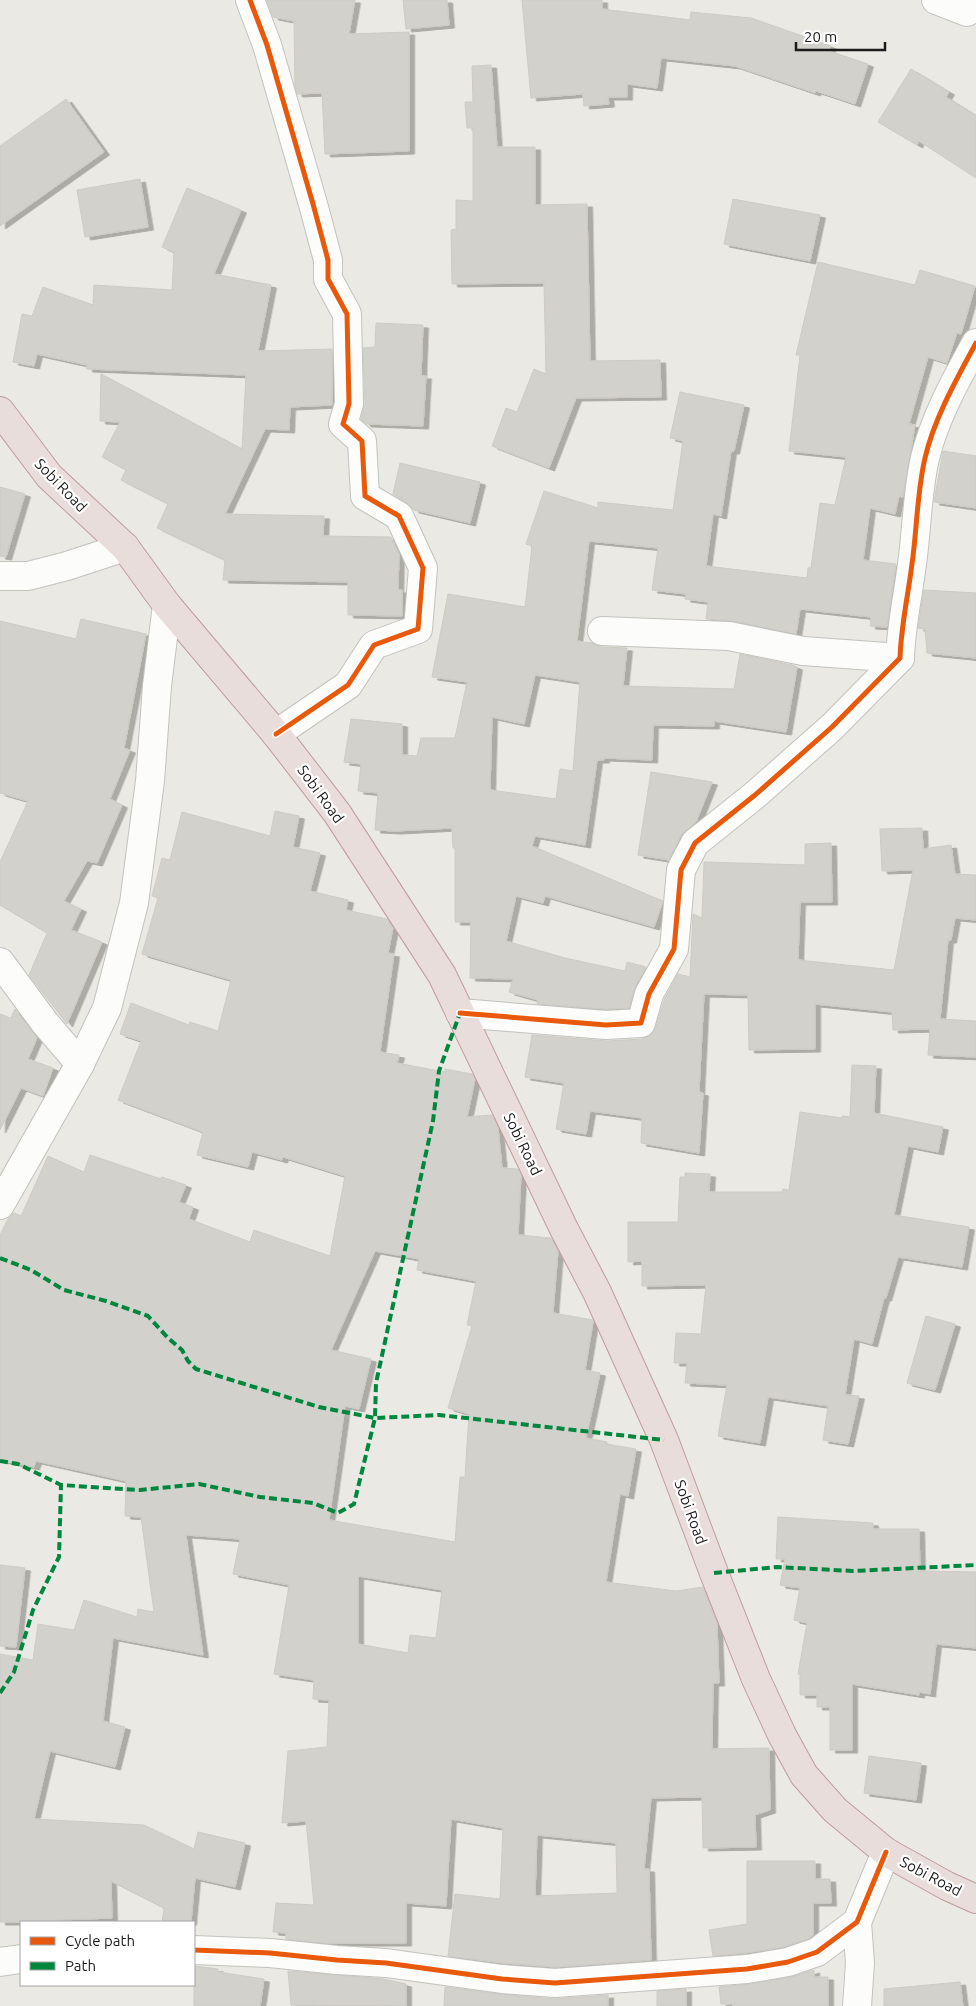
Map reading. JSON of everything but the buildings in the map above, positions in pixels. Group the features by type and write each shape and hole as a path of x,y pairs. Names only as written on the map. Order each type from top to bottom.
{"highway":[{"name":"Sobi Road","path":"0,411 49,476 125,547 167,605 276,734 337,813 442,975 564,1229 597,1292 664,1440 756,1679 782,1735 804,1775 835,1810 886,1852 947,1886 976,1899"}],"street":[{"path":"250,0 267,45 313,204 328,260 328,279 347,314 349,404 343,424 362,440 365,496 399,516 423,568 418,629 374,645 348,685 276,734"},
{"path":"936,0 973,14"},
{"path":"460,1013 606,1025 641,1024 649,994 674,949 681,870 695,843 755,795 825,733 900,658 901,631 912,564 918,500 925,457 946,399 976,343"},
{"path":"0,576 36,574 125,547"},
{"path":"0,1205 80,1064 107,1008 134,903 150,781 157,686 167,605"},
{"path":"602,631 729,636 803,651 900,658"},
{"path":"0,962 45,1023 80,1064"},
{"path":"857,2006 860,1963 857,1922 886,1852"},
{"path":"195,1950 270,1953 386,1963 502,1979 555,1983 693,1971 746,1969 788,1962 817,1952 857,1922"},
{"path":"0,1962 20,1959"}],"marked path":[{"path":"0,1461 18,1464 61,1485 140,1490 199,1484 260,1497 313,1503 338,1513 354,1504 375,1418 376,1383 433,1121 439,1071 460,1013"},
{"path":"0,1258 31,1270 64,1290 106,1301 148,1316 182,1350 188,1361 196,1369 319,1407 375,1418 439,1415 664,1440"},
{"path":"0,1693 14,1672 33,1610 59,1557 61,1485"},
{"path":"714,1573 777,1567 853,1571 976,1565"}],"cycle path":[{"path":"250,0 267,45 313,204 328,260 328,279 347,314 349,404 343,424 362,441 365,496 399,516 423,568 418,629 374,645 348,685 276,734"},
{"path":"460,1013 606,1025 641,1023 649,994 674,949 681,870 695,843 755,795 832,727 900,658 903,623 914,551 920,484 925,458 940,414 976,343"},
{"path":"195,1950 270,1953 386,1963 502,1979 555,1983 747,1969 788,1962 817,1952 857,1922 886,1852"}]}
